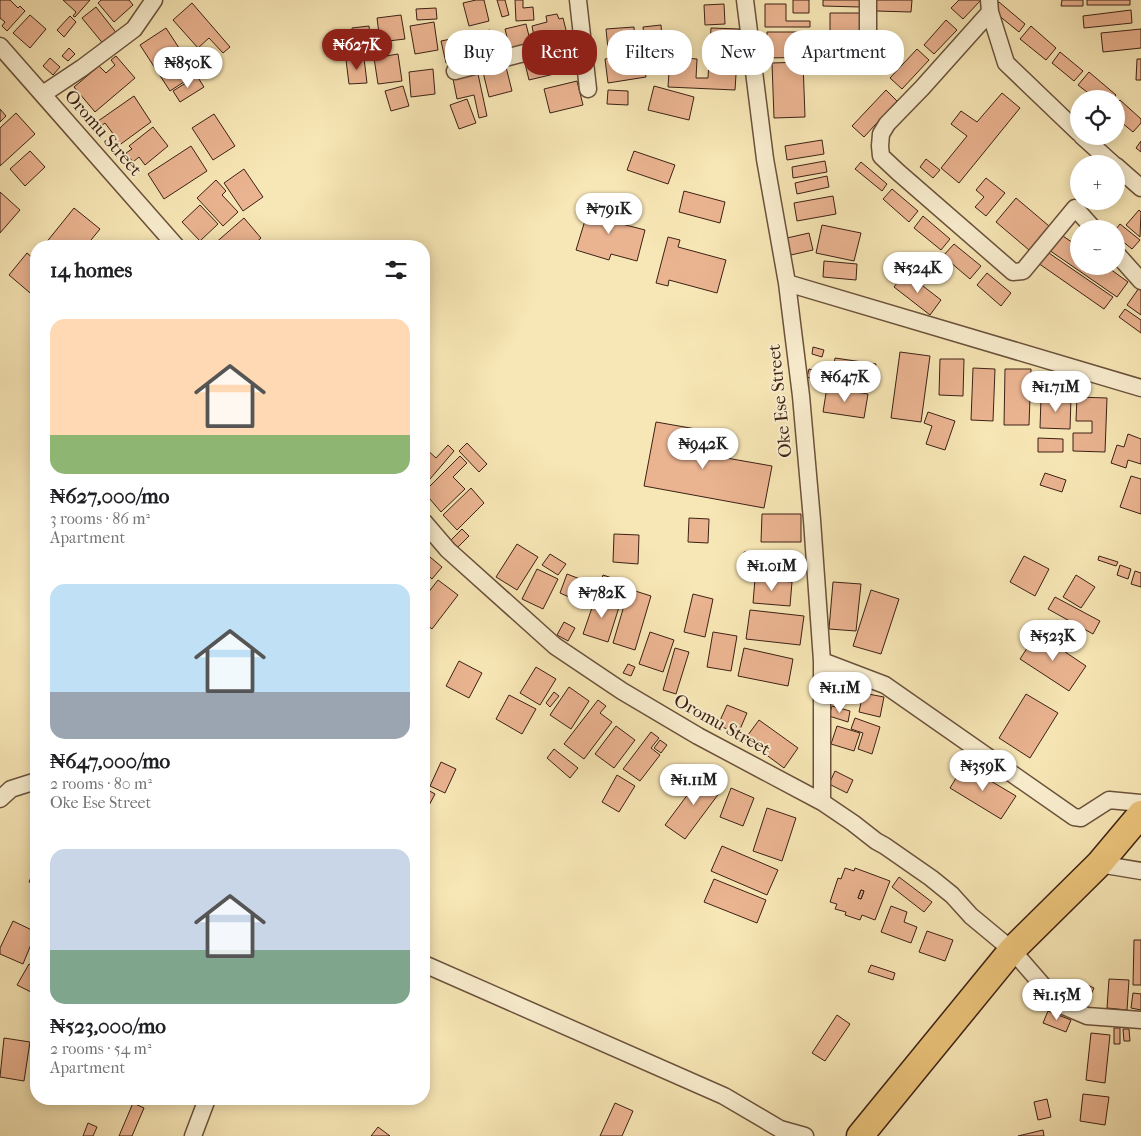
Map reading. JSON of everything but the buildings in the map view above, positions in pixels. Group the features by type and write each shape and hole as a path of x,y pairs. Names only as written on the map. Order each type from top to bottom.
{"main road":[{"path":"860,1136 1012,950 1099,864 1141,814"}],"street":[{"path":"43,94 82,68 134,29 154,0"},
{"path":"578,0 581,30"},
{"name":"Oke Ese Street","path":"745,0 766,159 787,283 801,396 822,661 822,802"},
{"path":"868,0 868,30"},
{"path":"989,6 1006,63 1070,124"},
{"path":"989,6 922,88 887,124 882,134 881,156 1013,272 1023,271 1076,208 1086,220"},
{"name":"Oromu Street","path":"0,46 171,240"},
{"path":"586,75 588,89"},
{"path":"1092,145 1103,155"},
{"path":"1125,174 1141,188"},
{"path":"1125,263 1141,281"},
{"path":"787,283 1141,388"},
{"name":"Oromu Street","path":"430,529 448,550 555,646 622,691 698,736 822,802 931,878 952,895 971,916 1012,950 1059,1004 1087,1016 1141,1020"},
{"path":"822,661 885,685 1074,817 1081,818 1109,800 1141,803"},
{"path":"4,791 30,783"},
{"path":"1099,864 1141,871"},
{"path":"430,967 724,1096 780,1129 805,1136"},
{"path":"193,1136 205,1105"}]}
